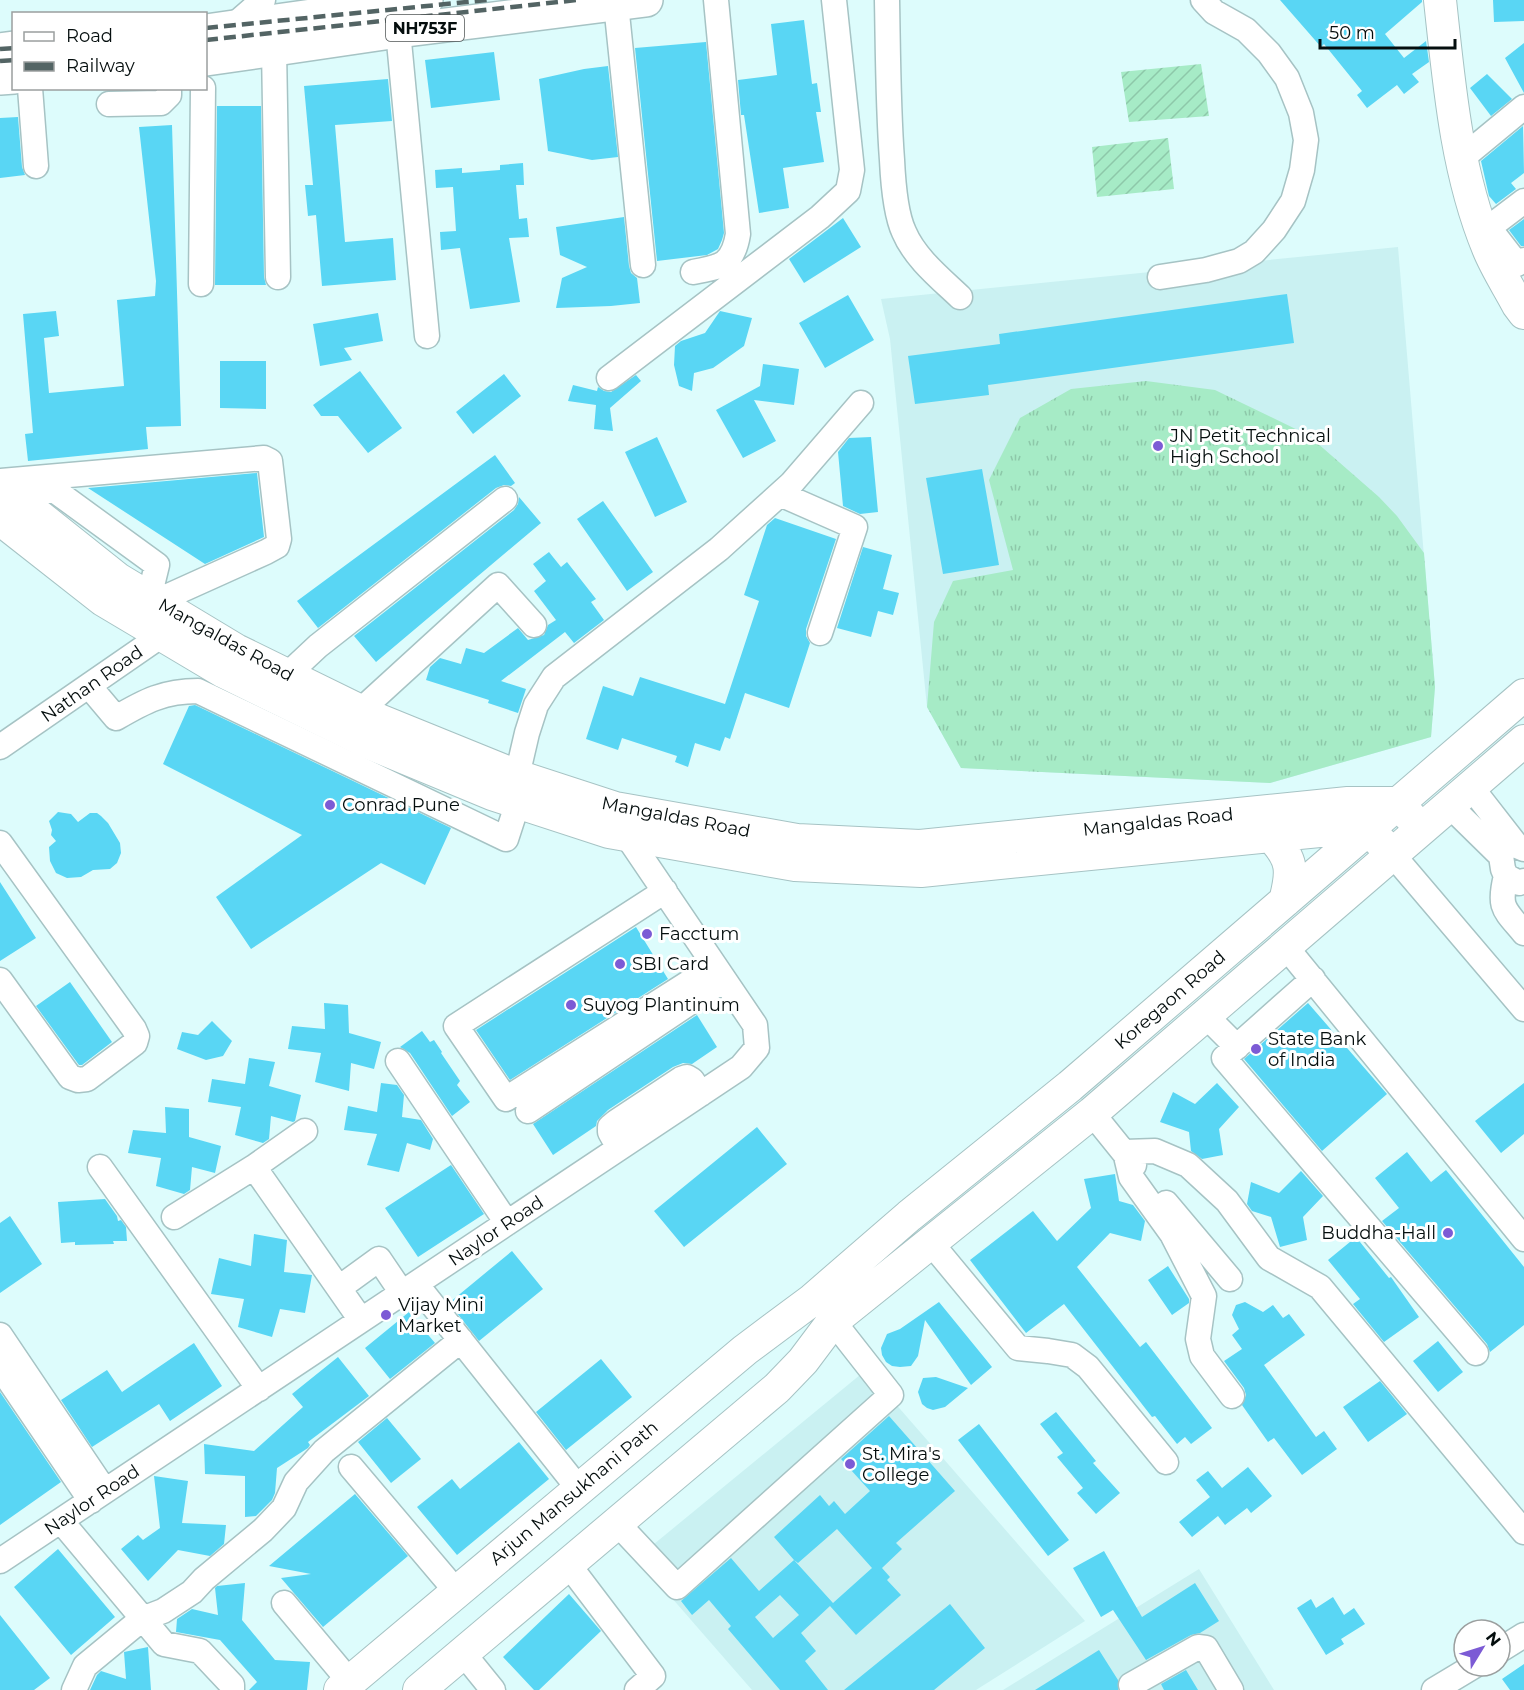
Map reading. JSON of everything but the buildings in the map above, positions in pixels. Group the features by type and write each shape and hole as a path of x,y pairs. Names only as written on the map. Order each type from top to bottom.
{"highway":[{"name":"NH753F","path":"219,29 426,0"},
{"name":"NH753F","path":"207,59 398,31 631,2"}],"main road":[{"path":"1440,0 1446,61 1464,174 1488,248 1524,312"},
{"name":"Mangaldas Road","path":"3,496 160,612 224,672 369,743 492,794 517,789"},
{"name":"Mangaldas Road","path":"160,612 517,789 615,808 629,823 795,866 921,871 1350,828 1368,829"},
{"name":"Koregaon Road","path":"822,1311 909,1216 1070,1086 1524,695"},
{"name":"Koregaon Road","path":"822,1311 931,1244 1092,1113 1524,741"},
{"name":"Mangaldas Road","path":"629,823 797,840 920,846 1348,803 1398,803"},
{"path":"1398,803 1421,829"},
{"path":"1368,829 1393,855"},
{"path":"1271,836 1285,850 1290,867 1290,884 1285,901"},
{"path":"419,1690 777,1388 803,1360 822,1311"},
{"name":"Arjun Mansukhani Path","path":"345,1686 745,1350 822,1311"}],"street":[{"path":"219,29 263,0"},
{"path":"693,272 718,267 729,258 736,250 738,234 716,0"},
{"path":"609,378 820,217 848,191 852,170 834,0"},
{"path":"886,0 893,181 903,231 914,250 960,297"},
{"path":"1160,277 1206,270 1239,261 1254,252 1274,230 1293,201 1302,170 1306,140 1301,113 1287,78 1269,53 1246,30 1214,12 1203,0"},
{"path":"631,2 643,265"},
{"path":"398,31 427,336"},
{"path":"274,49 278,277"},
{"path":"30,90 36,166"},
{"path":"108,104 160,104 169,95 169,90"},
{"path":"201,284 203,90"},
{"path":"1461,159 1524,107"},
{"path":"1524,201 1495,223 1492,234 1517,264 1524,260"},
{"path":"89,686 116,718 148,699 177,691 198,691 506,839 527,733 536,705 554,677 719,549 792,484 861,402"},
{"name":"Nathan Road","path":"0,747 89,686 160,612 277,546 279,538 270,461 264,458 3,496"},
{"path":"780,494 855,527 820,633"},
{"path":"287,675 318,646 505,499"},
{"path":"360,711 498,585 534,625"},
{"path":"1460,796 1517,846 1524,849"},
{"path":"1460,796 1501,856 1503,869 1515,879 1501,895 1501,903 1524,933"},
{"name":"Naylor Road","path":"0,1561 741,1067 757,1048 754,1025 665,891 629,823"},
{"path":"0,843 134,1029 137,1036 135,1043 87,1078 78,1080 70,1077 0,980"},
{"path":"1393,855 1524,1009"},
{"path":"665,891 456,1026 506,1099 719,973"},
{"path":"1286,947 1524,1239"},
{"path":"528,1111 719,973"},
{"path":"1313,979 1224,1058 1476,1353"},
{"path":"1206,1016 1236,1047"},
{"path":"398,1060 507,1223"},
{"path":"1092,1113 1230,1279"},
{"path":"174,1217 254,1167 305,1131"},
{"path":"1125,1152 1155,1151 1188,1165 1227,1201 1269,1258 1320,1287 1524,1532"},
{"path":"1125,1152 1131,1177 1172,1234 1204,1296 1198,1339 1202,1356 1232,1396"},
{"path":"100,1167 259,1389"},
{"path":"254,1167 361,1320"},
{"path":"931,1244 1018,1348 1072,1355 1088,1367 1166,1462"},
{"path":"339,1288 378,1259 461,1340 579,1489"},
{"path":"617,1523 676,1587 891,1395 822,1311"},
{"path":"0,1335 98,1496"},
{"path":"74,1690 85,1666 142,1619 163,1611 192,1592 204,1579 263,1530 284,1508 296,1482 324,1451 461,1340"},
{"path":"0,1367 98,1496"},
{"path":"351,1467 456,1591"},
{"path":"61,1521 164,1644 200,1651 232,1685 232,1690"},
{"path":"568,1564 653,1676 637,1690"},
{"path":"284,1603 345,1686"},
{"path":"1131,1685 1198,1647 1206,1648 1231,1690"},
{"path":"463,1653 493,1690"},
{"path":"1434,1690 1454,1678"}],"shaded area":[{"name":"JN Petit Technical High School","path":"1398,247 1435,687 1431,737 1270,783 961,768 927,707 890,339 881,299"},
{"name":"St. Mira's College","path":"866,1370 1085,1621 976,1690 752,1690 637,1558"},
{"path":"1199,1569 1274,1690 1003,1690"}],"green space":[{"path":"1201,64 1209,116 1129,122 1121,72"},
{"path":"1168,138 1174,189 1097,197 1092,147"},
{"name":"JN Petit Technical High School","path":"1146,381 1215,390 1308,435 1379,497 1397,516 1424,553 1435,687 1431,737 1270,783 961,768 927,707 934,622 953,581 1013,570 989,480 1020,418 1071,389"}],"railway":[{"path":"207,28 487,0"},
{"path":"207,40 577,0"},
{"path":"0,49 12,48"},
{"path":"0,61 12,60"}],"place":[{"name":"JN Petit Technical High School","path":"1158,446"},
{"name":"Conrad Pune","path":"330,805"},
{"name":"Facctum","path":"647,934"},
{"name":"SBI Card","path":"620,964"},
{"name":"Suyog Plantinum","path":"571,1005"},
{"name":"State Bank of India","path":"1256,1049"},
{"name":"Buddha-Hall","path":"1448,1233"},
{"name":"Vijay Mini Market","path":"386,1315"},
{"name":"St. Mira's College","path":"850,1464"}]}
